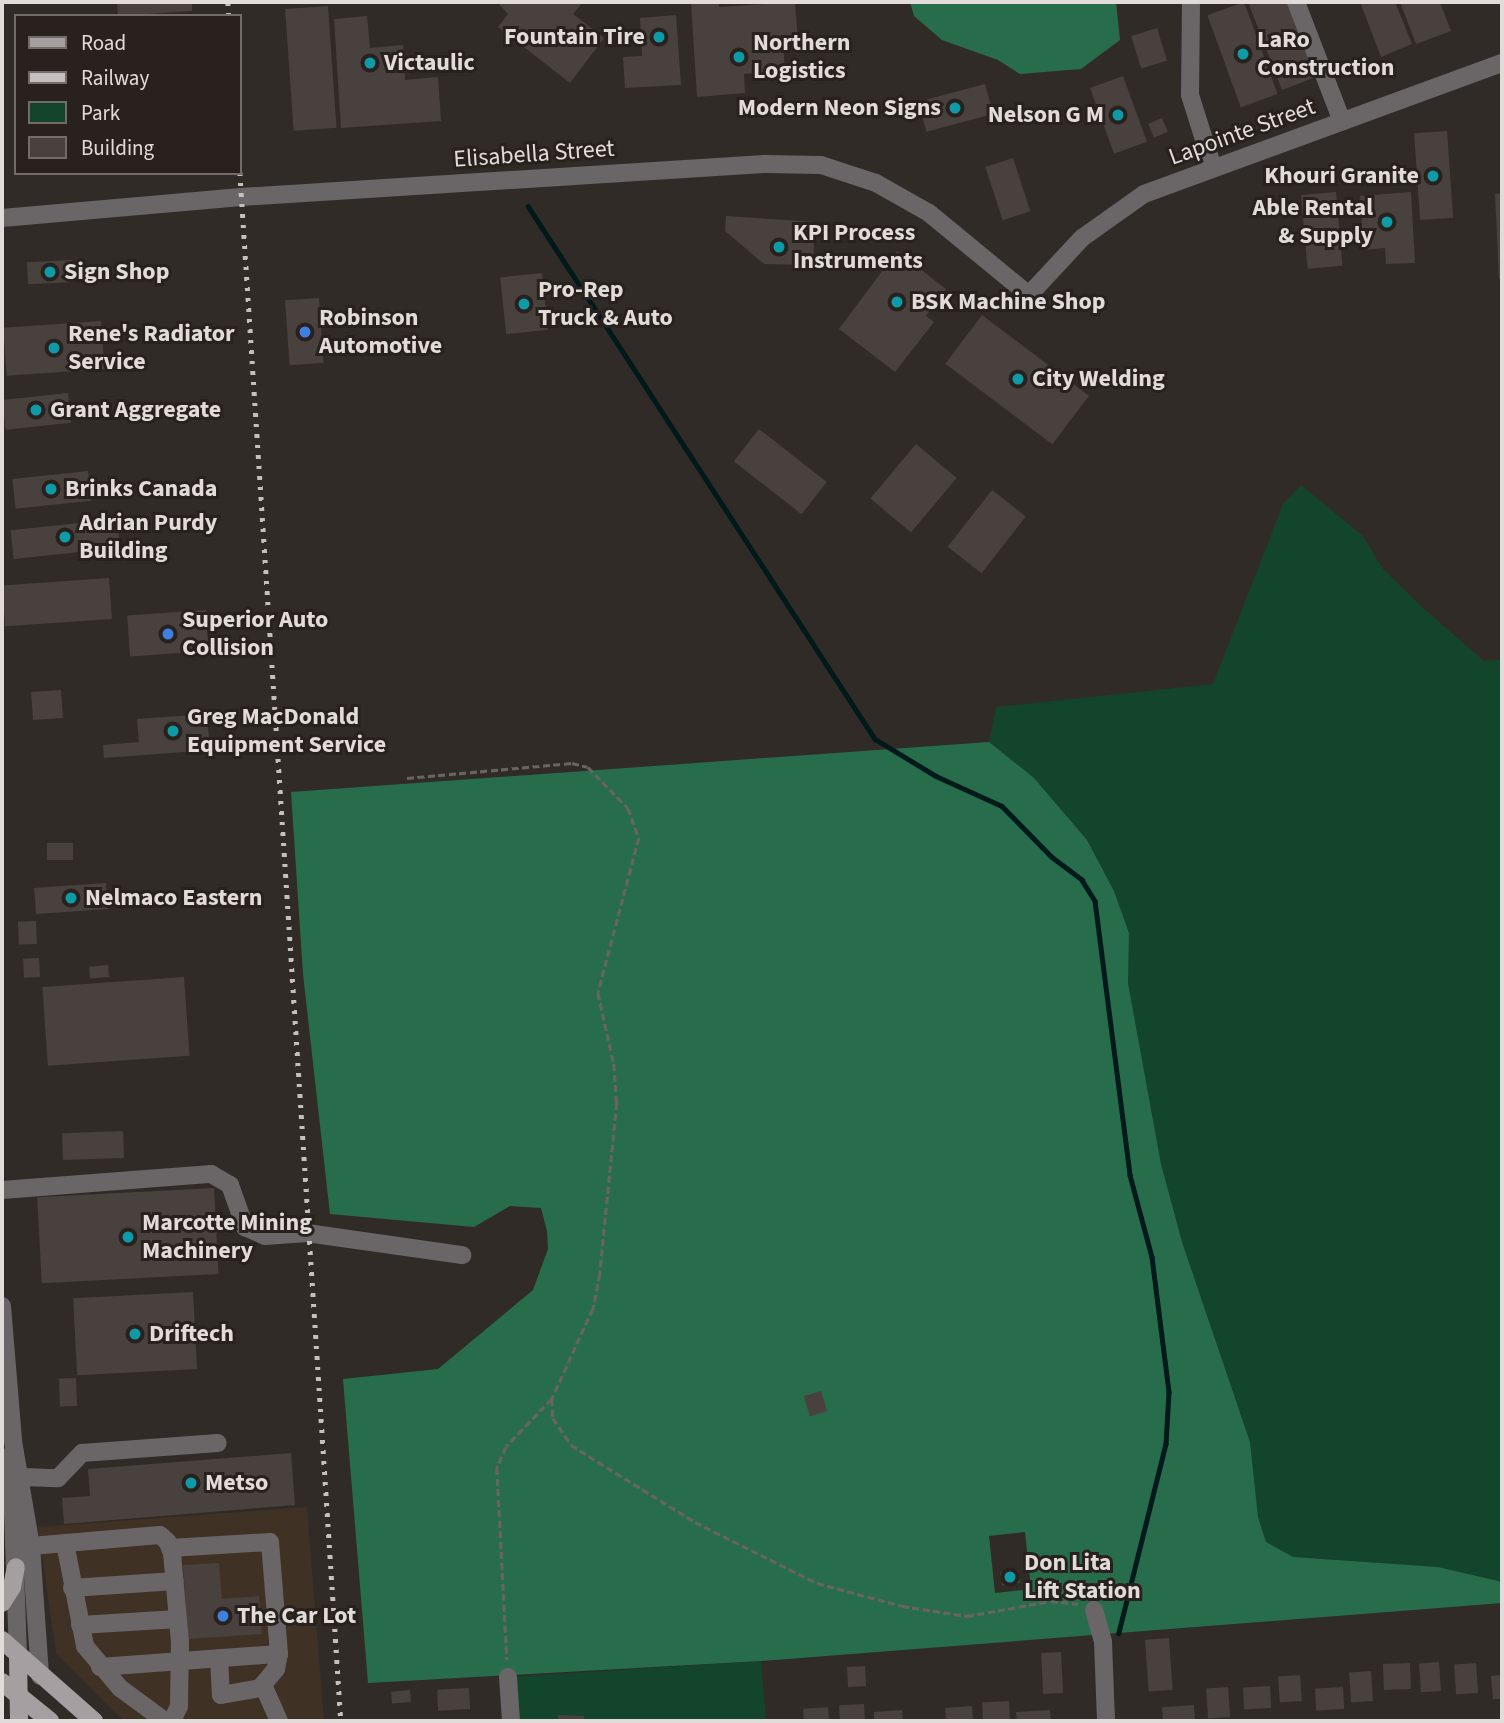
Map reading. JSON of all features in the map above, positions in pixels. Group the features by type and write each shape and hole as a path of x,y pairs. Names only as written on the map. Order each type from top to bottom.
{"main road":[{"path":"2,1603 12,1587 16,1567"},
{"path":"2,1640 94,1721"},
{"path":"18,1655 19,1721"},
{"path":"40,1676 45,1719"},
{"path":"2,1682 45,1719"}],"street":[{"path":"1191,2 1191,95 1213,168"},
{"path":"1296,2 1342,121"},
{"name":"Lapointe Street","path":"1029,295 1082,238 1122,205 1213,168 1502,63"},
{"name":"Elisabella Street","path":"2,218 241,197 764,164 821,165 876,183 929,213 1029,295"},
{"path":"2,1191 211,1174 230,1185 245,1227 265,1236 307,1233 461,1255"},
{"path":"2,1306 6,1410 22,1477 31,1546 40,1676"},
{"path":"13,1441 9,1477 16,1567 18,1655"},
{"path":"22,1477 58,1478 82,1453 218,1443"},
{"path":"31,1546 160,1535 170,1548 178,1619 179,1706 172,1721"},
{"path":"170,1548 270,1542 279,1654 276,1669 263,1685 221,1695 219,1658"},
{"path":"65,1543 85,1646 100,1667 165,1721"},
{"path":"72,1588 175,1581"},
{"path":"1094,1610 1103,1642 1106,1721"},
{"path":"80,1625 178,1619"},
{"path":"100,1667 279,1654"},
{"path":"508,1677 511,1721"},
{"path":"263,1685 279,1721"}],"path":[{"path":"407,778 572,763 588,767 628,808 639,838 598,993 614,1064 617,1103 600,1274 593,1309 552,1399 506,1447 497,1468 508,1677"},
{"path":"552,1399 553,1418 571,1445 695,1522 817,1583 890,1604 967,1616 1051,1601 1072,1601 1094,1610"}],"shaded area":[{"path":"307,1507 324,1721 124,1721 56,1653 38,1527"}],"green space":[{"path":"910,2 1116,2 1120,40 1081,69 1020,74 998,60 942,40 914,16"},
{"path":"1301,485 1362,535 1383,569 1484,661 1502,659 1502,1583 1438,1567 1292,1557 1266,1542 1258,1517 1250,1442 1182,1242 1161,1164 1128,983 1129,933 1114,891 1087,840 1034,778 989,742 996,707 1213,684 1283,504"},
{"path":"989,742 1034,778 1087,840 1114,891 1129,933 1128,983 1161,1164 1182,1242 1250,1442 1258,1517 1266,1542 1293,1557 1438,1567 1498,1581 1502,1583 1502,1603 761,1661 368,1683 343,1379 438,1369 533,1290 548,1249 547,1231 541,1208 510,1206 474,1227 330,1214 303,974 291,792","holes":["1025,1532 1031,1589 995,1593 989,1536"]},
{"path":"761,1661 766,1721 510,1721 507,1677"}],"building":[{"path":"117,2 192,2 192,11 118,14"},
{"path":"497,2 583,2 573,14 604,38 570,83 498,27 508,14"},
{"name":"Northern Logistics","path":"691,2 719,2 719,7 795,2 798,41 783,42 785,71 744,74 745,93 697,97"},
{"name":"LaRo Construction","path":"1244,2 1278,94 1241,107 1207,15"},
{"path":"1248,2 1288,2 1316,77 1282,90"},
{"path":"1360,2 1395,2 1412,44 1381,57"},
{"path":"1400,2 1440,2 1451,31 1416,44"},
{"path":"328,6 337,128 294,131 285,9"},
{"name":"Fountain Tire","path":"676,15 681,85 625,88 623,57 642,56 640,18"},
{"name":"Victaulic","path":"367,16 370,48 403,45 405,80 438,77 441,121 341,128 334,19"},
{"path":"1157,28 1167,61 1141,68 1131,36"},
{"name":"Nelson G M","path":"1123,76 1147,142 1114,154 1090,88"},
{"name":"Modern Neon Signs","path":"985,84 993,114 926,132 918,102"},
{"path":"1162,118 1168,132 1154,138 1148,124"},
{"name":"Khouri Granite","path":"1447,131 1453,218 1420,220 1414,133"},
{"path":"1013,158 1030,211 1003,220 985,167"},
{"path":"1336,192 1342,266 1308,269 1301,195"},
{"name":"Able Rental & Supply","path":"1411,192 1415,263 1386,264 1385,248 1363,250 1360,196"},
{"path":"1502,193 1502,279 1499,279 1495,194"},
{"name":"KPI Process Instruments","path":"726,216 815,222 813,265 764,264 725,231"},
{"name":"BSK Machine Shop","path":"897,251 946,289 926,316 934,322 895,372 839,329"},
{"name":"Sign Shop","path":"72,260 73,282 28,284 27,262"},
{"name":"Pro-Rep Truck & Auto","path":"542,273 548,330 506,334 500,277"},
{"name":"Robinson Automotive","path":"319,298 324,363 290,365 285,300"},
{"name":"City Welding","path":"982,315 1089,396 1052,444 945,364"},
{"name":"Rene's Radiator Service","path":"101,321 104,369 7,376 3,328"},
{"name":"Grant Aggregate","path":"68,393 71,423 5,430 2,400"},
{"path":"759,429 827,482 802,514 734,461"},
{"path":"916,444 957,478 911,532 870,498"},
{"name":"Brinks Canada","path":"88,471 91,501 16,509 12,479"},
{"path":"992,490 1026,516 982,573 948,547"},
{"name":"Adrian Purdy Building","path":"117,519 120,548 14,559 11,530"},
{"path":"109,578 112,619 5,626 2,585"},
{"name":"Superior Auto Collision","path":"206,610 209,651 130,656 127,616"},
{"path":"61,690 63,718 33,720 31,692"},
{"name":"Greg MacDonald Equipment Service","path":"207,714 210,750 104,758 103,745 139,742 137,719"},
{"path":"47,843 73,843 73,860 47,860"},
{"name":"Nelmaco Eastern","path":"106,883 108,909 36,914 34,888"},
{"path":"36,921 37,944 19,945 18,922"},
{"path":"39,958 40,977 24,978 23,959"},
{"path":"108,965 109,977 90,979 89,967"},
{"path":"184,977 190,1056 48,1066 42,987"},
{"path":"123,1131 124,1158 63,1160 62,1133"},
{"name":"Marcotte Mining Machinery","path":"214,1188 219,1274 42,1283 37,1197"},
{"name":"Driftech","path":"193,1292 197,1369 77,1375 73,1298"},
{"path":"76,1378 77,1406 60,1407 59,1379"},
{"path":"821,1391 827,1411 810,1416 804,1396"},
{"name":"Metso","path":"291,1453 295,1505 64,1524 62,1498 90,1496 88,1469"},
{"name":"The Car Lot","path":"219,1563 222,1599 259,1596 262,1634 188,1639 183,1565"},
{"name":"Don Lita Lift Station","path":"1018,1570 1020,1583 1002,1586 1000,1573"},
{"path":"1169,1638 1173,1690 1149,1692 1145,1640"},
{"path":"1061,1652 1063,1693 1043,1694 1041,1653"},
{"path":"1439,1662 1441,1691 1421,1692 1419,1663"},
{"path":"1410,1663 1411,1689 1384,1690 1383,1664"},
{"path":"1476,1663 1478,1693 1456,1694 1454,1665"},
{"path":"865,1666 866,1686 848,1687 847,1667"},
{"path":"1371,1671 1373,1701 1351,1702 1349,1673"},
{"path":"1300,1675 1302,1701 1280,1702 1278,1677"},
{"path":"1502,1675 1502,1699 1493,1699 1491,1676"},
{"path":"1270,1686 1271,1708 1244,1709 1243,1687"},
{"path":"1228,1687 1230,1717 1208,1718 1206,1689"},
{"path":"1343,1687 1344,1709 1316,1710 1315,1688"},
{"path":"469,1688 470,1709 438,1711 437,1690"},
{"path":"410,1690 411,1702 392,1704 391,1692"},
{"path":"1009,1701 1010,1721 983,1721 982,1702"},
{"path":"864,1704 865,1721 840,1721 839,1705"},
{"path":"1194,1705 1195,1721 1163,1721 1162,1707"},
{"path":"972,1706 973,1721 946,1721 945,1708"},
{"path":"828,1707 829,1721 804,1721 803,1709"},
{"path":"902,1710 903,1721 874,1721 874,1712"},
{"path":"1050,1710 1051,1721 1017,1721 1016,1712"},
{"path":"558,1715 584,1716 584,1721 558,1721"}],"waterway":[{"path":"528,206 875,739 936,776 1002,806 1052,857 1082,880 1095,901 1130,1175 1152,1257 1169,1392 1166,1444 1119,1633"}],"railway":[{"path":"228,2 229,14"},
{"path":"240,175 341,1721"}],"place":[{"name":"Fountain Tire","path":"659,37"},
{"name":"LaRo Construction","path":"1243,54"},
{"name":"Northern Logistics","path":"739,57"},
{"name":"Victaulic","path":"370,63"},
{"name":"Modern Neon Signs","path":"955,108"},
{"name":"Nelson G M","path":"1118,115"},
{"name":"Khouri Granite","path":"1433,176"},
{"name":"Able Rental & Supply","path":"1387,222"},
{"name":"KPI Process Instruments","path":"779,247"},
{"name":"Sign Shop","path":"50,272"},
{"name":"BSK Machine Shop","path":"897,302"},
{"name":"Pro-Rep Truck & Auto","path":"524,304"},
{"name":"Robinson Automotive","path":"305,332"},
{"name":"Rene's Radiator Service","path":"54,348"},
{"name":"City Welding","path":"1018,379"},
{"name":"Grant Aggregate","path":"36,410"},
{"name":"Brinks Canada","path":"51,489"},
{"name":"Adrian Purdy Building","path":"65,537"},
{"name":"Superior Auto Collision","path":"168,634"},
{"name":"Greg MacDonald Equipment Service","path":"173,731"},
{"name":"Nelmaco Eastern","path":"71,898"},
{"name":"Marcotte Mining Machinery","path":"128,1237"},
{"name":"Driftech","path":"135,1334"},
{"name":"Metso","path":"191,1483"},
{"name":"Don Lita Lift Station","path":"1010,1577"},
{"name":"The Car Lot","path":"223,1616"}]}
